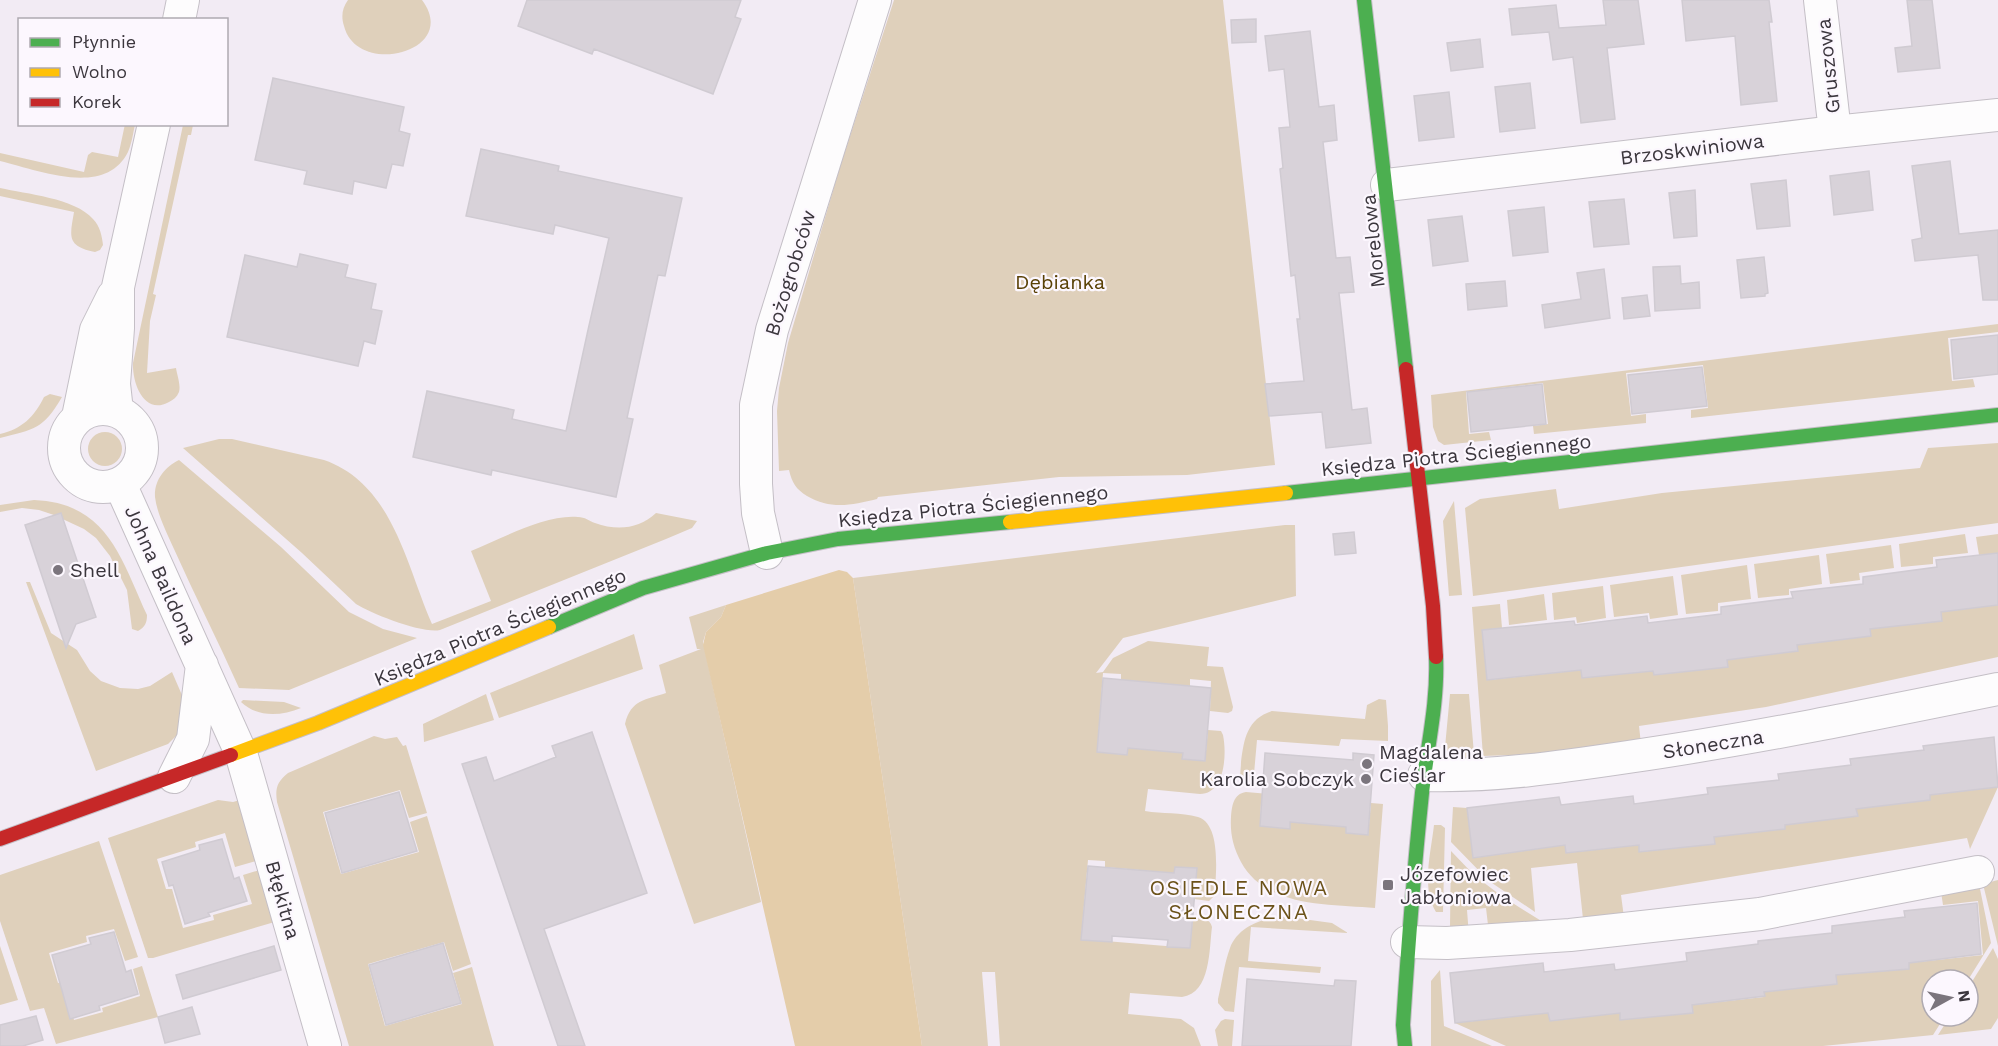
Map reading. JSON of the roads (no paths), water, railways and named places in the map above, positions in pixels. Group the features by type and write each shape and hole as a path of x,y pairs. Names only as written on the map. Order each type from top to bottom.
{"street":[{"path":"179,18 183,0"},
{"name":"Bożogrobców","path":"766,553 758,513 756,484 756,405 772,330 875,0"},
{"name":"Morelowa","path":"1364,0 1418,478"},
{"name":"Gruszowa","path":"1820,0 1834,132"},
{"name":"Brzoskwiniowa","path":"1386,185 1998,115"},
{"path":"117,411 114,384 118,287 154,126"},
{"path":"78,417 96,330 118,287"},
{"path":"103,408 117,411 128,417 141,438 142,452 139,465 120,484 105,488 90,486 77,478 68,468 64,454 64,441 69,428 78,417 103,408"},
{"name":"Księdza Piotra Ściegiennego","path":"0,839 241,753 397,692 475,657 643,588 766,553 838,539 1177,505 1998,415"},
{"path":"1405,1046 1403,1025 1407,942 1424,775 1435,706 1436,665 1433,606 1418,478"},
{"name":"Johna Baildona","path":"120,484 241,753"},
{"name":"Johna Baildona","path":"174,777 193,739 202,665"},
{"name":"Słoneczna","path":"1424,775 1480,774 1667,752 1768,735 1998,689"},
{"name":"Błękitna","path":"241,753 325,1046"},
{"path":"1407,942 1447,943 1570,935 1760,914 1978,872"}],"place":[{"name":"Shell","path":"58,570"},
{"name":"Magdalena Cieślar","path":"1367,764"},
{"name":"Karolia Sobczyk","path":"1366,779"},
{"name":"Józefowiec Jabłoniowa","path":"1388,885"}],"district":[{"name":"OSIEDLE NOWA SŁONECZNA","path":"1239,899"}],"park label":[{"name":"Dębianka","path":"1060,282"}]}
